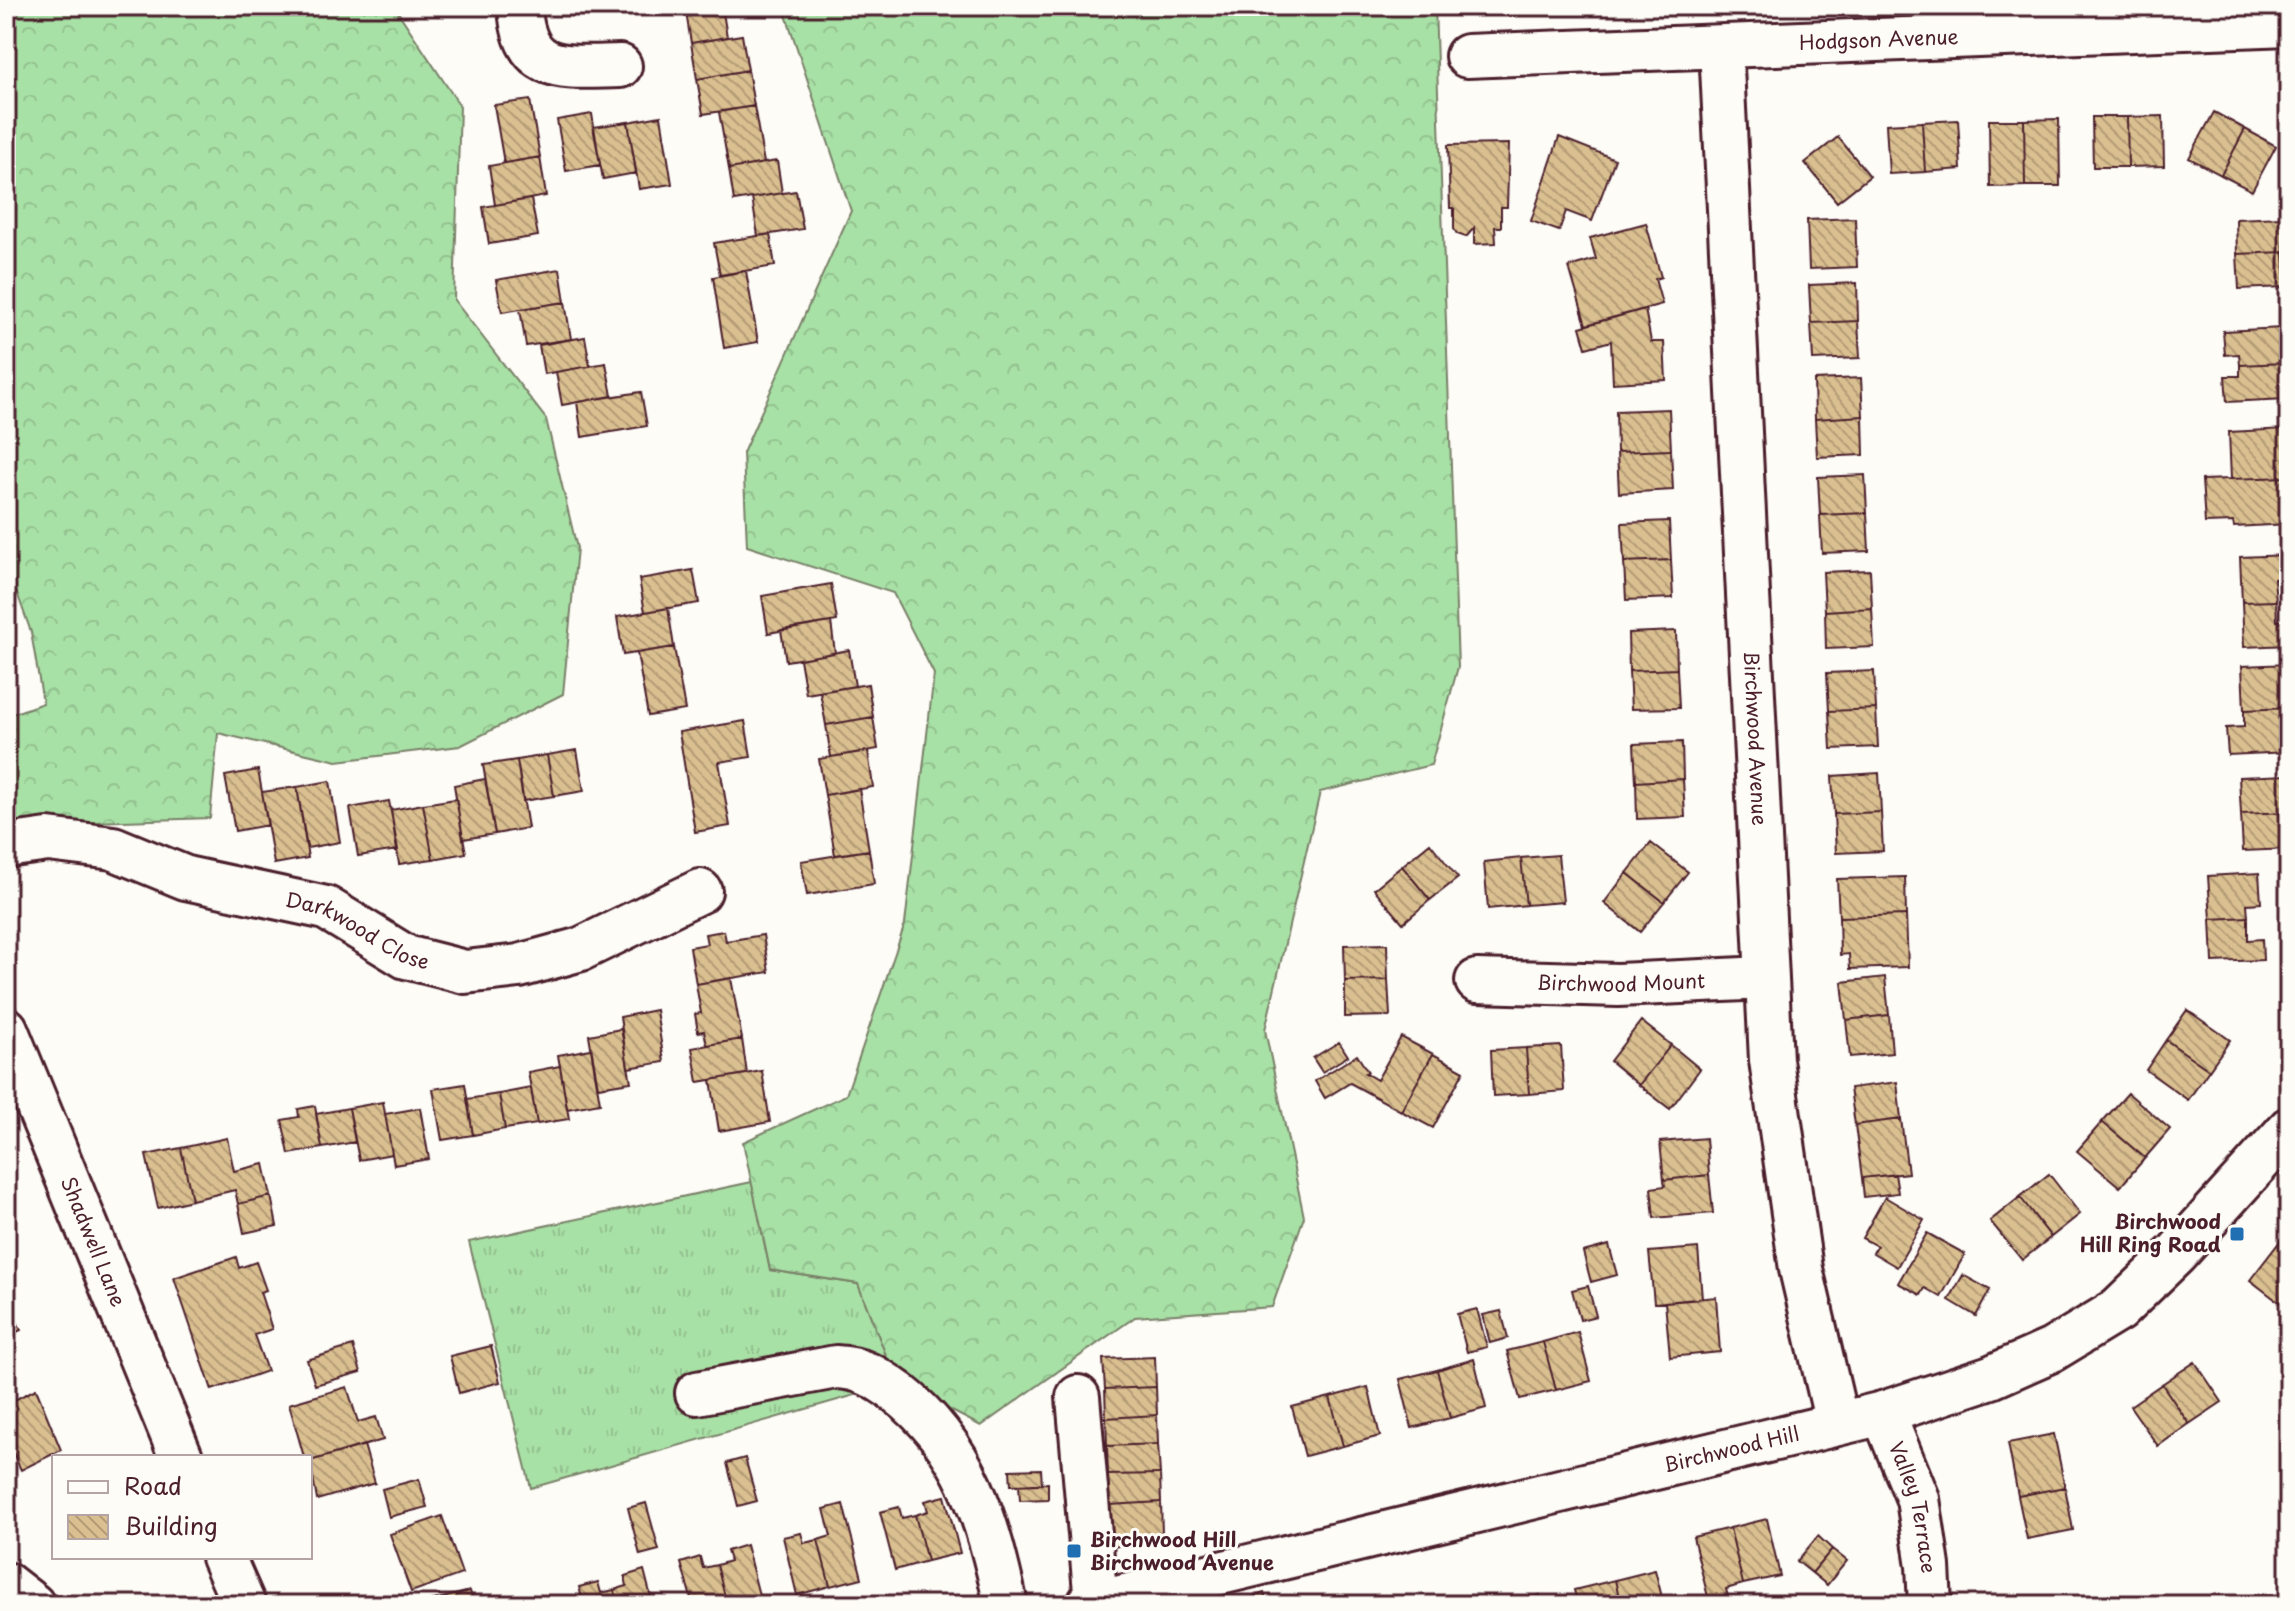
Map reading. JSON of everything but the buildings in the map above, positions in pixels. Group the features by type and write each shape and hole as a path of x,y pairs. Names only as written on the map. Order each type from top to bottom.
{"street":[{"path":"520,6 524,37 540,59 559,67 620,66"},
{"name":"Hodgson Avenue","path":"1467,56 2289,24"},
{"name":"Birchwood Avenue","path":"1721,47 1765,978 1785,1171 1807,1299 1837,1423"},
{"name":"Darkwood Close","path":"6,846 48,840 113,848 186,878 326,908 406,957 465,972 519,966 581,949 700,891"},
{"name":"Birchwood Mount","path":"1477,981 1618,985 1765,978"},
{"name":"Shadwell Lane","path":"6,1029 180,1455"},
{"name":"Birchwood Hill","path":"1092,1604 1163,1596 1883,1413 1991,1377 2052,1350 2118,1310 2176,1254 2289,1129"},
{"path":"697,1393 836,1367 858,1368 877,1378 942,1433 984,1517 1006,1605"},
{"path":"1078,1397 1092,1604"},
{"name":"Valley Terrace","path":"1883,1413 1918,1499 1930,1605"},
{"path":"224,1559 244,1605"},
{"path":"6,1584 33,1605"}],"green space":[{"path":"6,6 394,6 460,106 454,300 546,419 577,548 563,694 460,746 337,761 218,733 210,818 6,825 6,716 43,703 31,632 6,562"},
{"path":"783,6 1435,6 1458,667 1431,765 1320,792 1265,1030 1304,1217 1272,1307 1135,1317 981,1426 897,1383 858,1284 770,1270 743,1142 846,1095 905,924 934,674 893,593 747,546 743,453 851,211"},
{"path":"752,1182 770,1270 858,1284 897,1383 531,1488 469,1242"}],"place":[{"name":"Birchwood Hill Ring Road","path":"2237,1234"},
{"name":"Birchwood Hill Birchwood Avenue","path":"1074,1551"}]}
